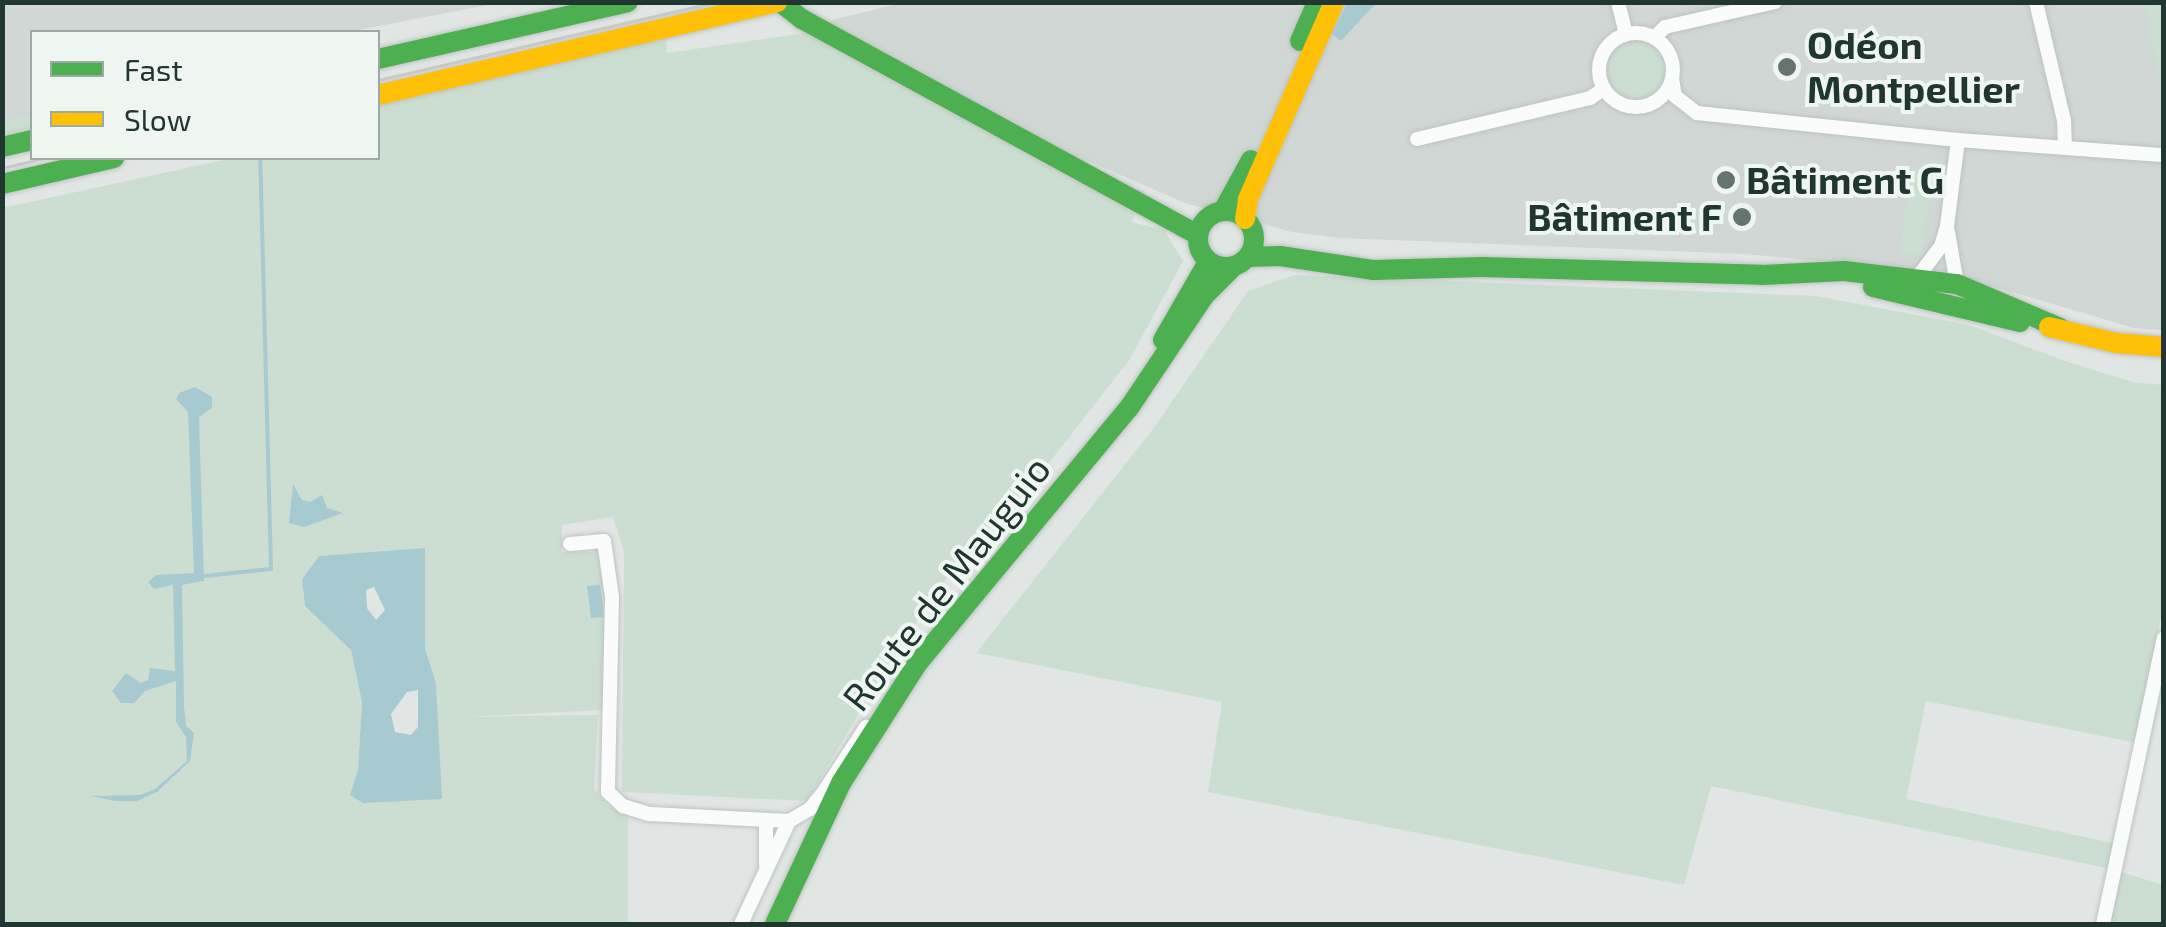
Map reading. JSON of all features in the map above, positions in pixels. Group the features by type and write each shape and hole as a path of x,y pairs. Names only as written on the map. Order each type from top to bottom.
{"main road":[{"path":"380,59 628,2"},
{"path":"380,94 722,9 778,2 872,58 1198,235"},
{"path":"1241,262 1249,225 1248,199 1327,6"},
{"path":"1327,6 1223,211 1206,219 1198,235 1200,250 1208,262 1280,256 1374,270 1412,267 1762,275 1844,271 1925,282 2060,328 2116,342 2164,347"},
{"path":"2,148 30,141"},
{"path":"2,184 105,160"},
{"path":"1223,211 1324,254 1412,267"},
{"name":"Route de Mauguio","path":"1096,448 1208,262"},
{"name":"Route de Mauguio","path":"775,924 841,782 917,664 1096,448 1176,344 1204,296 1241,262"},
{"path":"1762,275 1955,294"},
{"path":"1849,284 1870,281 1916,288 1925,282"}],"street":[{"path":"1618,2 1626,33"},
{"path":"1654,38 1665,28 1775,2"},
{"path":"2036,2 2064,120 2065,148"},
{"path":"1672,78 1660,98 1640,106 1620,103 1604,89 1600,59 1610,44 1626,33 1654,38 1670,55 1675,96 1697,113 1958,140 2164,155"},
{"path":"1418,139 1590,98 1604,89"},
{"path":"1955,294 1948,226 1958,140"},
{"path":"1925,282 1948,226"},
{"path":"570,544 604,541 612,597 608,792 622,806 650,814 789,821 810,809 866,727 917,664"},
{"path":"2103,924 2164,638"},
{"path":"741,924 789,821"},
{"path":"766,822 766,865"}],"shaded area":[{"path":"906,2 1297,2 1298,7 1312,2 2163,3 2163,330 2134,328 1995,287 1893,268 1745,254 1340,238 1292,232 1185,203 1084,159 872,44 836,19"},
{"path":"2,3 498,3 358,30 30,30 30,125 3,132"}],"green space":[{"path":"2148,3 2163,3 2163,96 2145,11"},
{"path":"836,19 872,44 1084,159 1102,179 1142,202 1131,222 1164,230 1183,261 1130,359 1045,468 952,570 885,669 807,801 622,792 624,552 613,517 562,525 562,552 601,552 607,600 602,710 467,717 598,715 594,789 607,805 628,817 628,924 3,924 2,208 224,160 380,160 380,102 666,37 667,53 799,34","holes":["425,549 425,649 436,683 441,799 358,770 362,702 351,649 305,606 302,578 319,556"]},
{"path":"1637,43 1657,51 1665,71 1657,91 1637,99 1617,91 1609,71 1617,51"},
{"path":"30,115 30,128 3,135 3,122"},
{"path":"1912,168 1934,171 1921,256 1899,252"},
{"path":"1294,275 1816,296 1969,325 2065,361 2133,382 2163,385 2163,607 2137,743 1926,701 1906,799 2117,844 2112,869 2163,885 2163,924 2102,924 2111,869 1711,786 1684,885 1208,792 1222,702 976,653 1153,429 1248,291"}],"water":[{"path":"1348,3 1376,3 1341,41 1331,33"},
{"path":"195,387 212,397 212,408 199,417 204,581 182,585 184,706 186,726 194,733 190,761 157,792 137,801 91,796 140,795 155,789 187,761 186,737 176,722 176,681 145,691 134,703 121,703 112,691 126,673 141,683 148,680 150,668 175,671 173,585 154,589 148,582 156,575 194,573 188,412 176,399 179,393"},
{"path":"293,484 302,500 310,502 322,495 327,508 343,513 304,527 289,523"},
{"path":"425,548 425,649 436,683 442,799 363,803 350,795 358,770 362,702 351,650 305,606 302,579 319,556","holes":["374,587 385,610 376,620 367,608 366,590","418,690 418,727 411,735 395,732 391,714 407,692"]},
{"path":"600,585 604,617 591,618 587,586"}],"waterway":[{"path":"205,576 271,569 260,160"}],"tram line":[{"path":"380,80 715,2"},
{"path":"2,168 36,160"}],"traffic: fast":[{"path":"380,59 628,2"},
{"path":"780,2 802,19 1198,235"},
{"path":"1300,41 1317,2"},
{"path":"2,147 30,140"},
{"path":"2,184 105,160"},
{"path":"1223,211 1251,160"},
{"path":"1226,211 1246,219 1254,239 1246,259 1226,267 1206,259 1198,239 1206,219 1226,211"},
{"path":"1248,257 1280,256 1374,270 1482,267 1762,275 1844,271 1957,284 2060,328"},
{"path":"1163,340 1208,262"},
{"path":"775,924 841,783 917,664 1129,408 1204,296 1234,266"},
{"path":"1873,287 2020,322"}],"traffic: slow":[{"path":"380,95 777,2"},
{"path":"1245,219 1248,199 1334,2"},
{"path":"2049,327 2116,343 2164,347"}],"place":[{"name":"Odéon Montpellier","path":"1787,67"},
{"name":"Bâtiment G","path":"1726,180"},
{"name":"Bâtiment F","path":"1742,217"}]}
